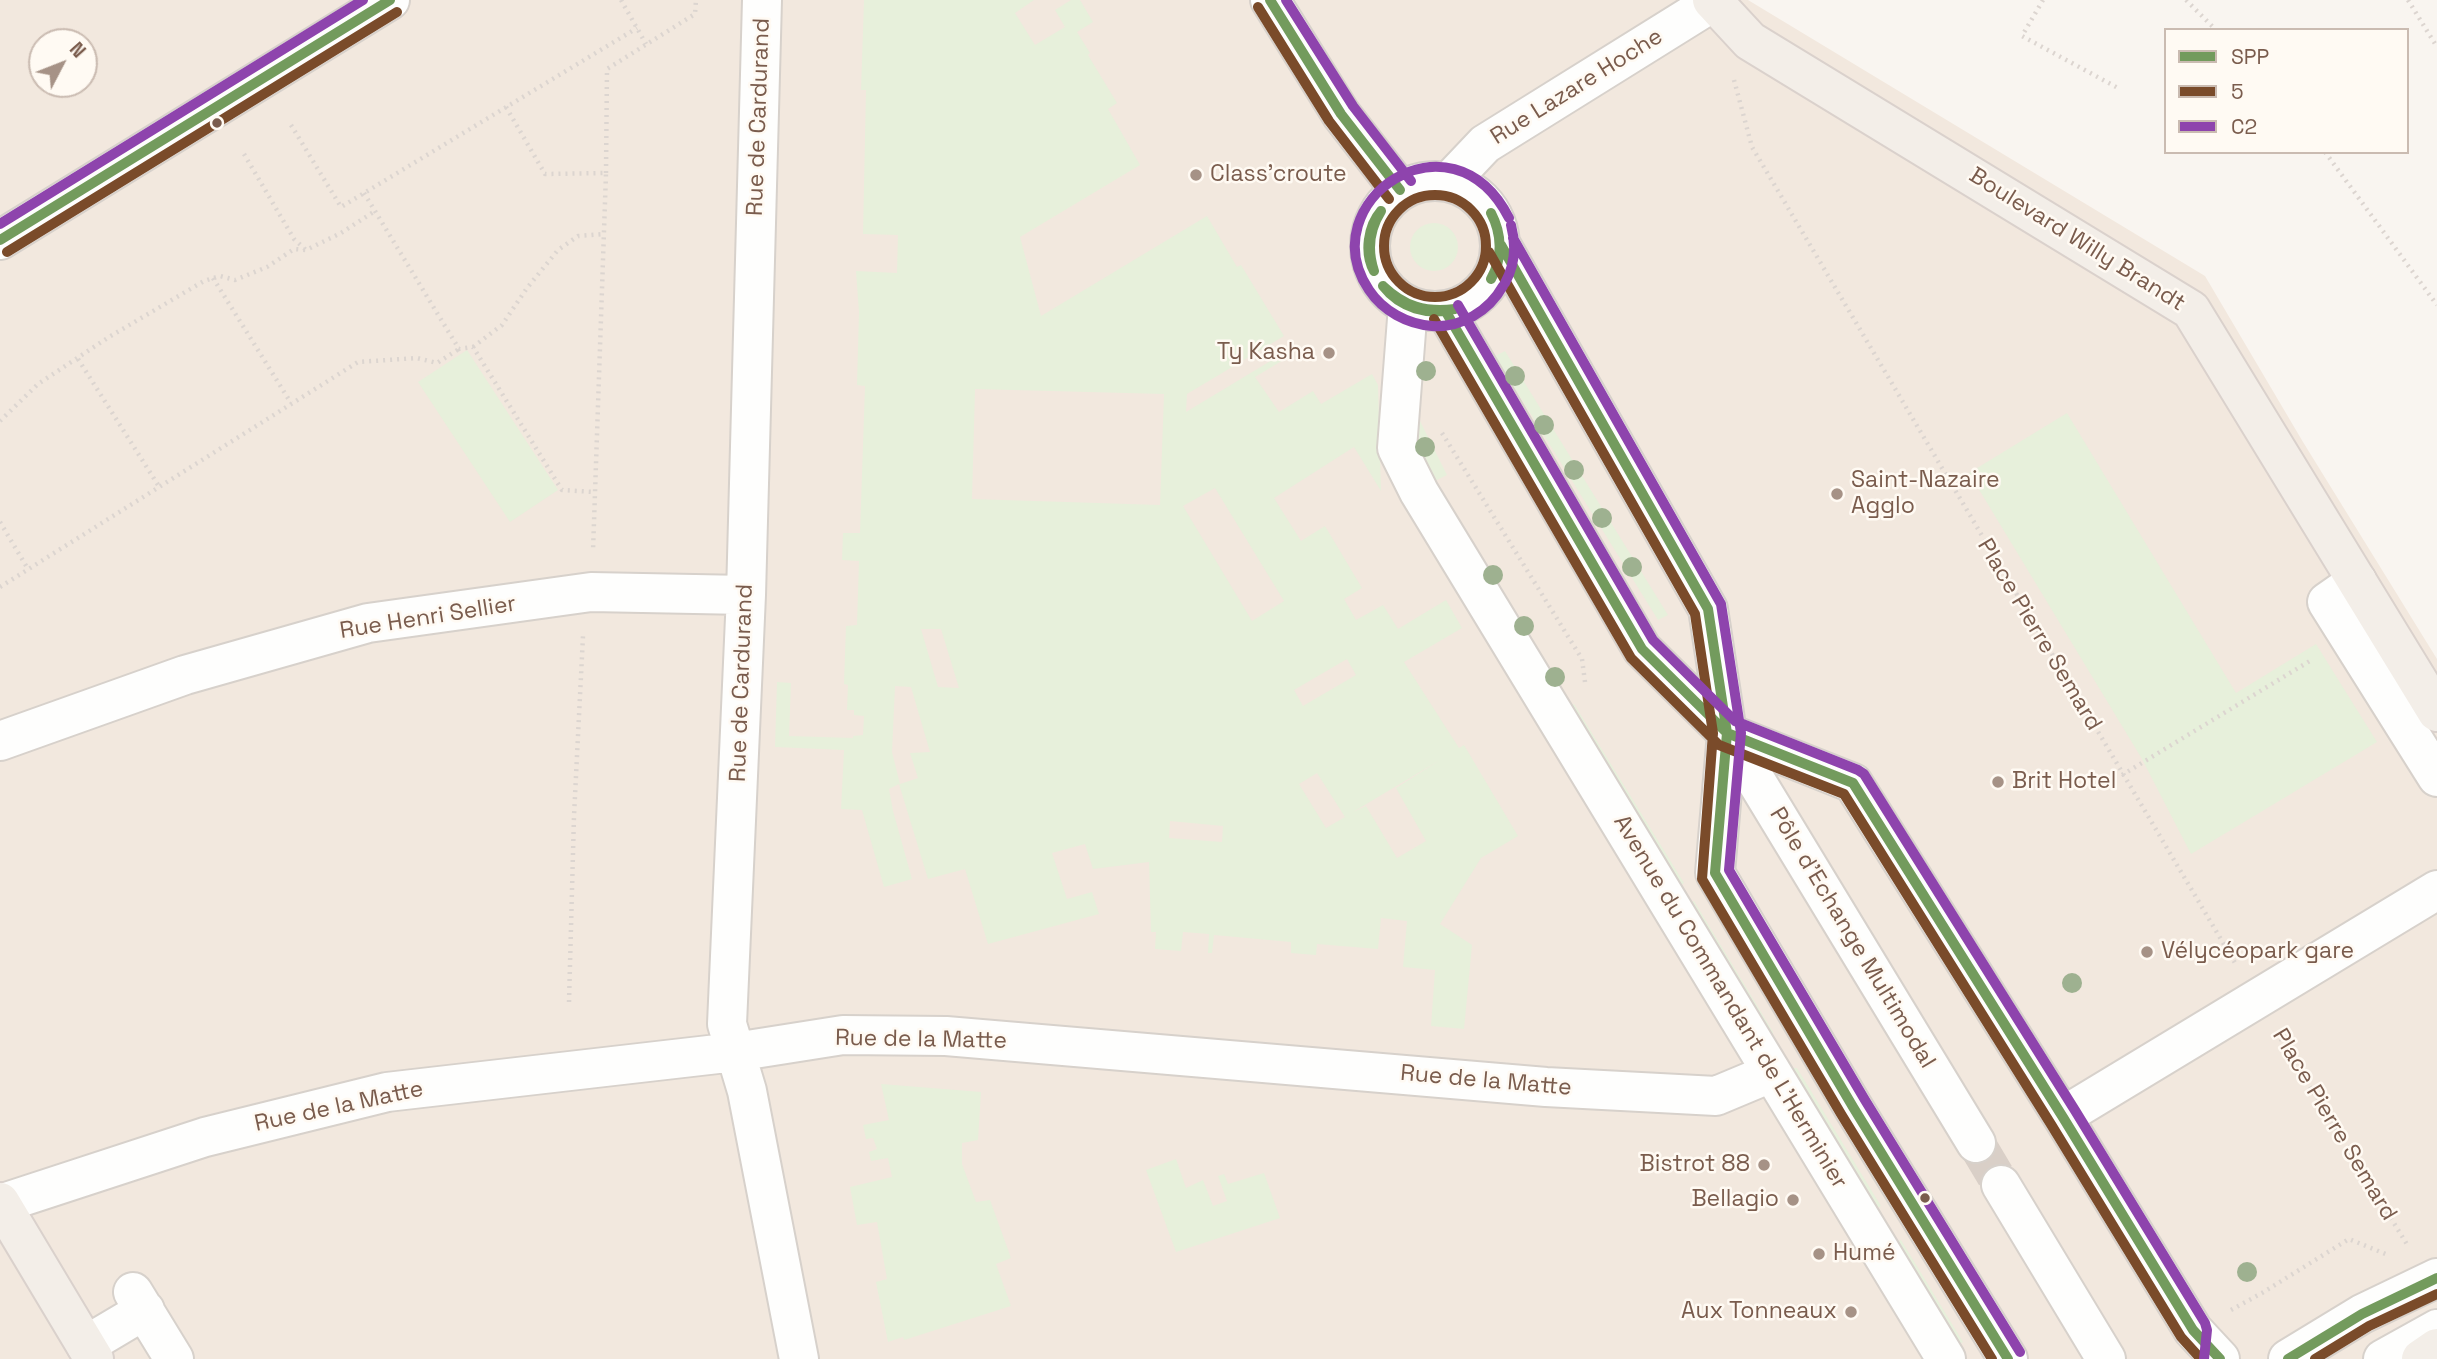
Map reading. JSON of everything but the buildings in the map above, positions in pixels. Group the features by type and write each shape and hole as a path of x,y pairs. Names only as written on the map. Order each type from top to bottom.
{"main road":[{"name":"Boulevard Willy Brandt","path":"1713,1 1750,41 2191,310 2437,712"},
{"path":"0,1203 90,1352"},
{"path":"2421,1359 2437,1348"}],"street":[{"path":"0,240 390,0"},
{"name":"Rue de Cardurand","path":"762,0 746,594 727,1024 747,1091 799,1359"},
{"path":"1270,0 1341,114 1400,190"},
{"name":"Rue Lazare Hoche","path":"1449,182 1485,144 1713,1"},
{"path":"1501,246 1491,281 1479,295 1446,312 1427,312 1408,306 1392,296 1379,282 1371,264 1369,244 1373,223 1384,204 1400,190 1416,183 1449,182 1469,190 1486,205 1497,224 1501,246 1708,609 1727,733 1715,873 1853,1107 2008,1359"},
{"name":"Avenue du Commandant de L'Herminier","path":"1408,306 1396,448 1437,524 1946,1359"},
{"path":"1446,312 1642,649 1727,733 1853,783 2064,1119 2191,1344 2220,1359"},
{"path":"2357,581 2327,602 2437,777"},
{"name":"Rue Henri Sellier","path":"0,741 185,675 368,623 591,593 746,594"},
{"name":"Pôle d'Echange Multimodal","path":"1727,733 1976,1143"},
{"path":"2075,1109 2437,890"},
{"name":"Rue de la Matte","path":"0,1203 205,1137 387,1092 735,1052 844,1035 946,1036 1546,1087 1716,1096 1771,1073"},
{"path":"2001,1185 2106,1359"},
{"path":"2288,1359 2362,1314 2424,1265"},
{"path":"90,1352 139,1301 174,1359"},
{"path":"2383,1359 2437,1329"}],"path":[{"path":"621,0 646,44"},
{"path":"606,173 607,69 695,13 696,0"},
{"path":"2043,0 2022,36 2118,88"},
{"path":"2186,0 2214,28"},
{"path":"2408,0 2437,47"},
{"path":"291,125 341,207 637,28"},
{"name":"Place Pierre Semard","path":"1731,68 1752,147 2256,998 2424,1265"},
{"path":"506,107 545,174"},
{"path":"244,154 294,239 306,250"},
{"path":"2326,154 2437,305"},
{"path":"364,193 459,349"},
{"path":"0,421 38,384 108,337 204,281 220,276 235,280 267,267 294,249 306,250 341,233 375,211"},
{"path":"0,587 358,362 417,358 437,363 459,349 473,347 502,325 527,288 558,250 578,236 604,234"},
{"path":"213,278 291,403"},
{"path":"473,347 562,490 595,492"},
{"path":"78,359 160,488"},
{"path":"0,522 28,569"},
{"path":"2122,775 2320,655"},
{"path":"2191,1344 2262,1293 2349,1239 2399,1259"}],"shaded area":[{"path":"0,0 1748,0 2205,276 2303,442 2437,659 2437,1359 0,1359"}],"green space":[{"path":"864,0 1034,0 1015,13 1035,45 1065,27 1055,10 1071,0 1080,0 1093,22 1077,32 1117,103 1108,109 1140,165 1020,237 1041,316 1207,216 1237,267 1241,265 1284,336 1187,394 1186,412 1287,351 1290,356 1255,377 1279,412 1313,391 1321,404 1372,374 1378,385 1381,491 1354,447 1274,498 1301,541 1325,526 1362,588 1344,599 1356,620 1383,605 1398,629 1446,600 1462,628 1404,662 1459,748 1464,745 1518,836 1481,858 1440,924 1472,945 1464,1029 1431,1026 1435,970 1403,967 1407,921 1381,918 1378,949 1317,944 1316,955 1291,953 1291,942 1214,935 1212,953 1208,953 1209,934 1183,932 1181,951 1155,949 1156,932 1151,932 1149,862 1093,869 1085,844 1052,853 1067,899 1092,892 1099,914 988,944 965,869 928,879 899,784 889,789 912,879 884,887 862,810 841,809 844,750 775,747 777,682 791,683 789,736 853,738 863,735 864,716 854,715 854,710 847,710 848,685 844,684 846,626 857,625 859,561 842,560 843,533 860,533 865,386 857,385 859,312 856,271 897,273 898,235 863,234 866,90 861,90","holes":["975,389 1164,394 1160,505 972,499","1215,488 1284,601 1252,621 1183,506","921,629 941,629 959,688 938,687","1347,659 1356,675 1303,706 1294,690","895,686 911,687 930,752 910,753 918,778 900,784 892,752","1440,760 1396,788 1426,841 1397,858 1366,806 1353,812","1317,773 1345,817 1326,828 1299,784","1170,821 1223,826 1222,842 1169,838"]},
{"path":"1434,223 1451,230 1458,247 1451,264 1434,271 1417,264 1410,247 1417,230"},
{"path":"467,350 558,490 510,522 418,382"},
{"path":"1505,351 1668,615 1658,620 1495,356"},
{"path":"2067,413 2236,693 2316,644 2377,742 2191,854 2142,759 1969,473"},
{"path":"1417,415 1447,475 1429,484 1419,443"},
{"path":"1574,704 1684,883 1672,890 1565,711"},
{"path":"1694,901 1773,1032 1768,1045 1685,907"},
{"path":"1782,1068 1797,1068 1881,1206 1870,1212"},
{"path":"881,1084 981,1092 978,1140 962,1143 962,1164 976,1202 990,1200 1011,1258 996,1264 1011,1306 904,1340 903,1337 888,1342 876,1282 887,1279 877,1222 857,1225 850,1187 892,1177 888,1158 871,1161 869,1152 877,1149 873,1138 866,1139 863,1125 889,1120"},
{"path":"1176,1159 1186,1188 1203,1180 1213,1206 1227,1201 1218,1176 1224,1174 1228,1184 1264,1173 1280,1218 1176,1252 1146,1170"},
{"path":"1901,1240 1963,1342 1952,1348 1891,1246"}],"tunnel":[{"path":"1976,1143 2001,1185"}],"transit line":[{"name":"C2","path":"0,224 363,0"},
{"name":"SPP","path":"0,240 390,0"},
{"name":"SPP","path":"1270,0 1341,114 1400,190"},
{"name":"C2","path":"1286,0 1353,106 1411,181"},
{"name":"5","path":"1258,7 1329,121 1389,199"},
{"name":"5","path":"7,252 397,12"},
{"name":"C2","path":"1503,286 1490,303 1464,321 1432,326 1405,319 1388,310 1369,290 1356,257 1358,226 1372,199 1395,179 1424,168 1454,169 1484,185 1509,218"},
{"name":"5","path":"1435,195 1454,199 1471,210 1482,227 1486,246 1482,265 1471,282 1454,293 1435,297 1416,293 1399,282 1388,265 1384,246 1388,227 1399,210 1416,199 1435,195"},
{"name":"SPP","path":"1374,271 1368,248 1370,232 1381,211"},
{"name":"SPP","path":"1374,271 1370,240 1381,211"},
{"name":"SPP","path":"1491,213 1500,246 1498,263 1491,279"},
{"name":"C2","path":"1505,283 1514,254 1511,225"},
{"name":"C2","path":"1513,238 1721,604 1741,733 1729,870 1865,1100 2020,1352"},
{"name":"SPP","path":"1501,245 1708,609 1727,733 1715,873 1853,1107 2008,1359"},
{"name":"5","path":"1489,252 1695,614 1713,733 1702,879 1841,1114 1992,1359"},
{"name":"SPP","path":"1383,286 1399,299 1425,309 1455,309"},
{"name":"SPP","path":"1383,286 1398,300 1415,308 1425,311 1455,309"},
{"name":"C2","path":"1458,305 1653,640 1735,721 1864,774 2205,1323 2207,1330 2204,1359"},
{"name":"SPP","path":"1446,312 1642,649 1727,733 1853,783 2193,1330 2220,1359"},
{"name":"5","path":"1434,319 1631,658 1719,745 1844,794 2181,1337 2201,1359"},
{"name":"SPP","path":"2288,1359 2362,1314 2437,1278"},
{"name":"5","path":"2315,1359 2369,1326 2437,1294"}],"place":[{"name":"Class'croute","path":"1196,175"},
{"name":"Ty Kasha","path":"1329,353"},
{"name":"Saint-Nazaire Agglo","path":"1837,494"},
{"name":"Brit Hotel","path":"1998,782"},
{"name":"Vélycéopark gare","path":"2147,952"},
{"name":"Bistrot 88","path":"1764,1165"},
{"name":"Bellagio","path":"1793,1200"},
{"name":"Humé","path":"1819,1254"},
{"name":"Aux Tonneaux","path":"1851,1312"}]}
